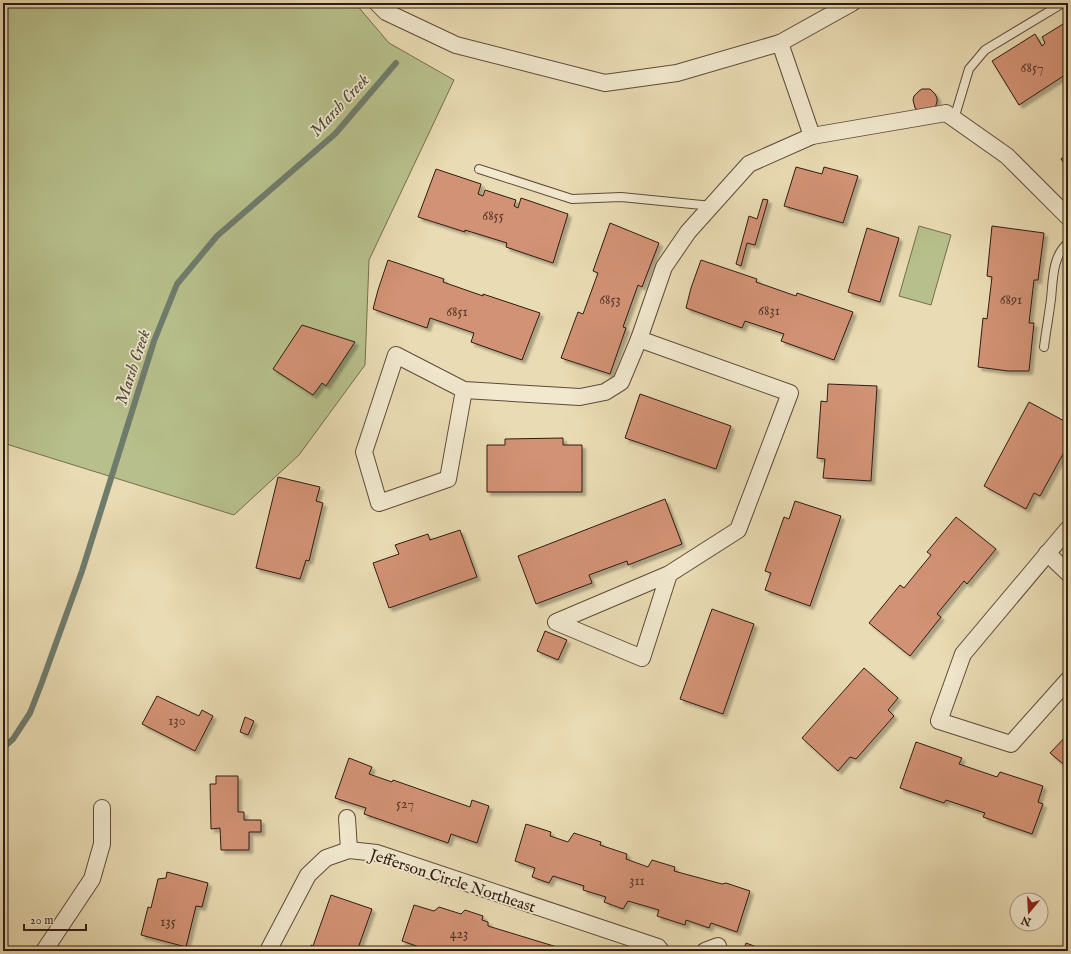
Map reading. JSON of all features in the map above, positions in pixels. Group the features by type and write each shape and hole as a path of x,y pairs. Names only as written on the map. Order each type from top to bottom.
{"street":[{"path":"377,3 386,12 456,45 605,83 677,73 780,43 852,3"},
{"path":"780,43 812,136"},
{"path":"464,390 448,479 378,503 364,452 396,355 464,390 580,397 605,392 621,382 639,339 664,268 688,232 749,164 812,136 946,113 1006,156 1068,217"},
{"path":"639,339 790,393 738,530 670,574 556,622 642,658 670,574"},
{"path":"1068,529 963,654 939,721 1011,744 1068,680"},
{"path":"1047,553 1068,573"},
{"path":"44,951 92,879 102,844 102,808"},
{"path":"347,818 349,850"},
{"name":"Jefferson Circle Northeast","path":"268,951 308,875 326,858 349,850 377,853 658,947 662,951"}],"lane":[{"path":"954,119 969,69 985,50 1063,3"},
{"path":"479,169 572,199 621,197 712,206"},
{"path":"1044,346 1051,299 1053,272 1064,247 1068,243"}],"green space":[{"path":"3,3 355,3 389,43 454,80 369,260 365,365 299,455 234,515 3,443"},
{"path":"919,226 951,235 931,305 899,296"}],"building":[{"path":"1068,21 1068,73 1019,105 992,61 1035,34 1042,46 1045,43 1042,37"},
{"path":"922,89 930,89 935,94 937,102 935,108 918,110 915,108 913,100 914,96"},
{"path":"1068,154 1068,169 1061,159"},
{"path":"796,167 822,174 824,167 858,176 843,223 784,206"},
{"path":"436,169 481,184 478,194 483,196 485,190 516,200 514,206 518,208 521,198 568,214 553,263 506,247 507,243 465,230 465,232 418,217"},
{"path":"763,199 768,200 755,245 747,243 741,266 736,264 749,216 757,219"},
{"path":"610,223 659,243 642,287 638,285 623,327 626,328 610,374 561,358 578,312 583,314 598,273 593,271"},
{"path":"992,226 1044,233 1038,280 1034,280 1029,323 1034,323 1029,371 1008,371 978,367 983,318 987,319 992,277 987,276"},
{"path":"867,228 899,238 880,302 848,292"},
{"path":"388,260 444,279 443,282 483,296 483,294 540,313 522,360 471,342 474,333 430,318 427,328 373,309"},
{"path":"701,260 757,279 756,282 796,296 797,293 853,312 834,360 781,341 784,334 745,321 742,328 686,308"},
{"path":"302,325 355,342 326,386 322,383 313,395 273,369"},
{"path":"828,384 877,386 871,481 823,478 825,459 817,458 821,401 827,402"},
{"path":"640,394 731,426 716,469 625,438"},
{"path":"1029,402 1068,423 1068,431 1063,441 1068,445 1040,496 1034,493 1026,509 984,486"},
{"path":"563,438 563,445 582,445 582,492 487,492 487,445 505,445 505,439"},
{"path":"278,477 320,487 316,501 323,503 309,561 306,560 300,579 256,568"},
{"path":"665,499 682,544 628,565 627,561 589,575 592,583 536,604 518,556"},
{"path":"795,501 841,516 810,606 765,590 771,573 765,571 784,517 789,519"},
{"path":"956,517 996,549 967,584 964,581 937,614 941,617 910,656 869,623 900,585 904,588 931,555 927,552"},
{"path":"460,530 477,577 389,608 373,563 399,554 395,545 428,534 430,540"},
{"path":"712,609 754,624 723,714 680,699"},
{"path":"545,631 567,640 558,660 537,651"},
{"path":"864,668 898,698 888,710 894,716 856,759 850,757 838,771 802,738"},
{"path":"157,696 199,716 202,710 213,716 195,751 142,724"},
{"path":"245,717 254,721 248,735 240,732"},
{"path":"1068,734 1068,768 1050,753"},
{"path":"916,742 962,758 959,764 997,777 1000,772 1043,786 1038,802 1043,804 1032,834 983,817 985,813 946,800 944,803 900,788"},
{"path":"349,758 372,767 369,774 392,782 393,780 470,807 472,800 489,806 477,843 451,834 448,843 364,814 366,808 335,798"},
{"path":"216,776 238,776 238,812 244,812 244,820 261,820 261,832 249,832 249,850 221,850 220,828 211,829 210,784 216,784"},
{"path":"526,824 551,832 550,836 568,842 574,833 601,842 600,845 627,854 626,859 648,867 652,860 675,867 674,871 722,884 726,883 750,891 737,932 711,923 709,928 686,920 685,925 657,916 659,910 628,901 623,909 604,902 606,897 583,890 584,886 553,876 549,883 532,877 535,868 515,861"},
{"path":"167,872 208,883 202,907 196,906 186,947 141,935 148,907 151,908 158,879 166,878"},
{"path":"331,895 372,909 357,951 309,951 311,945 313,946"},
{"path":"414,905 434,911 439,907 461,914 465,910 483,916 482,920 488,922 488,926 557,947 555,951 440,951 427,947 425,949 402,941"},
{"path":"746,943 767,951 743,951"}],"waterway":[{"name":"Marsh Creek","path":"3,748 13,739 30,713 42,682 82,571 154,341 177,284 217,236 335,134 396,63"}]}
